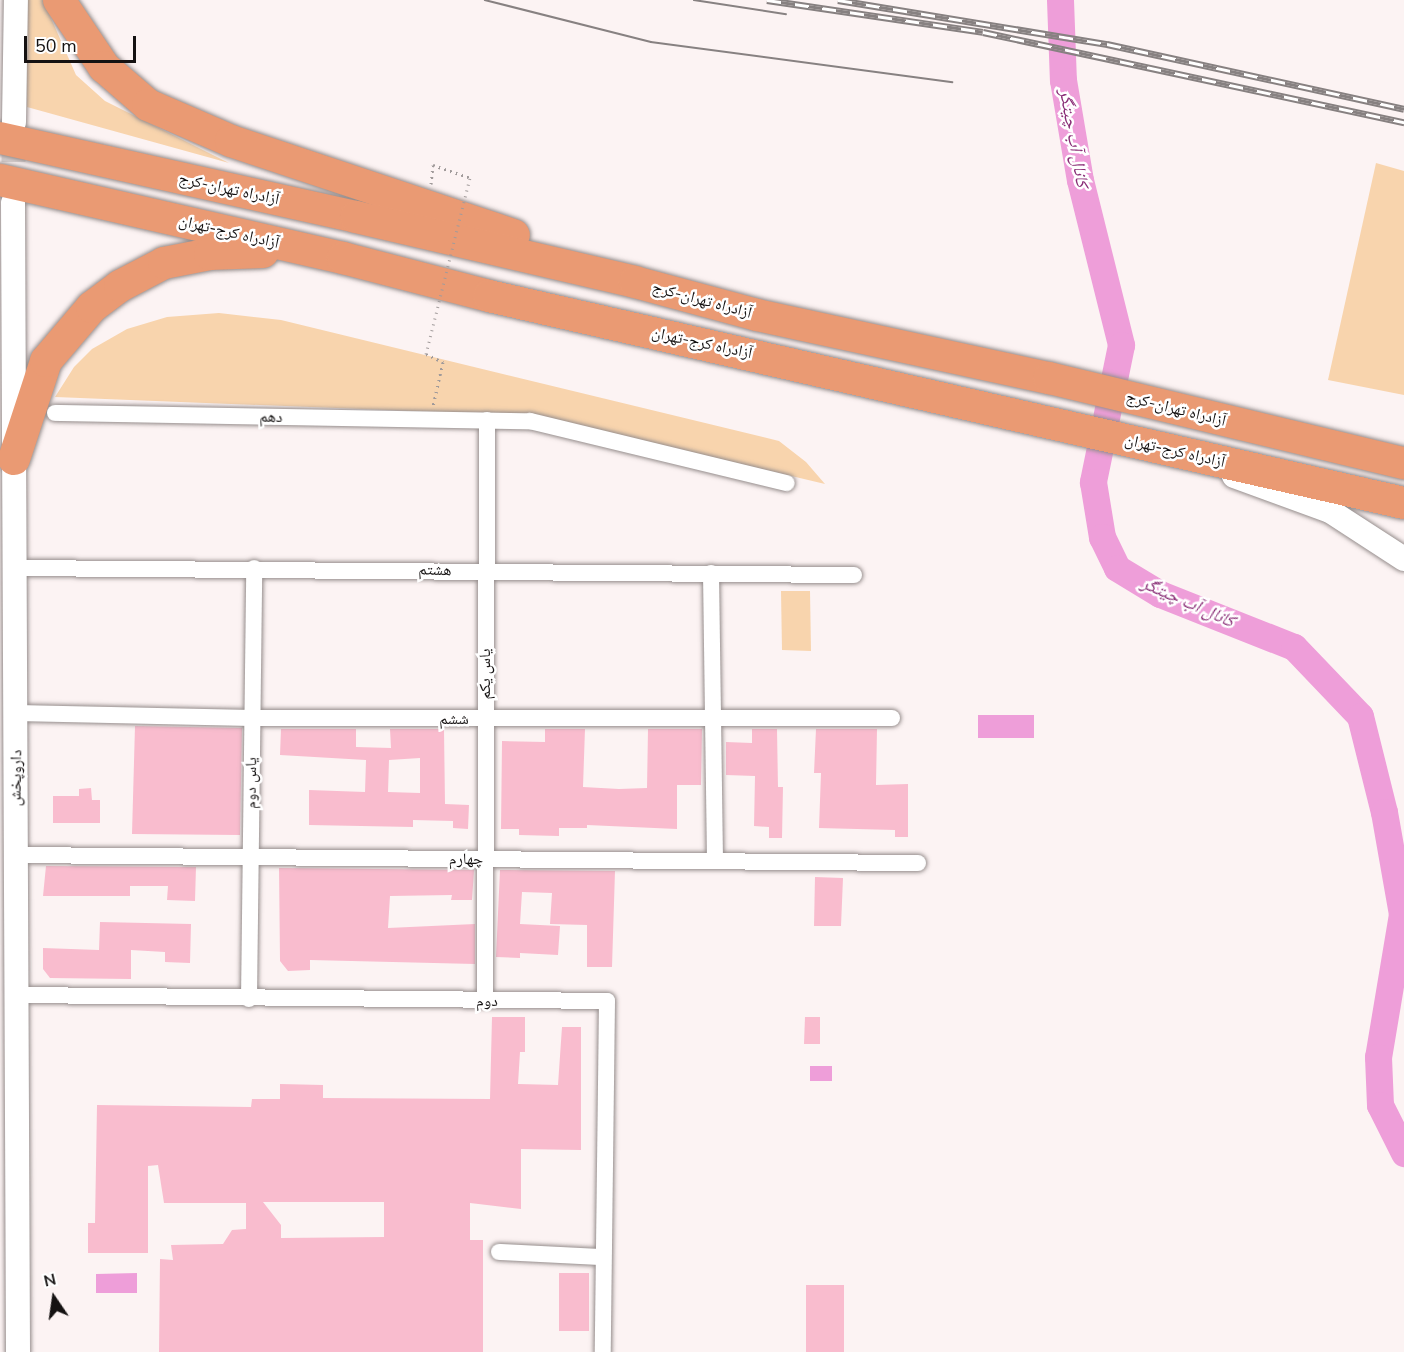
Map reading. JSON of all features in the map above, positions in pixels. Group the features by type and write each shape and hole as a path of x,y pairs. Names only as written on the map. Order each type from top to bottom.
{"highway":[{"path":"59,0 104,67 148,105 231,141 498,229 635,282"},
{"name":"آزادراه تهران-کرج","path":"5,127 635,282 757,315 1049,378 1404,463"},
{"name":"آزادراه کرج-تهران","path":"6,192 343,258 501,299 1404,503"},
{"path":"14,459 46,361 68,331 120,286 164,263 210,254 257,251 343,258"}],"street":[{"path":"1,0 5,127"},
{"path":"5,127 16,0"},
{"name":"داروپخش","path":"6,192 14,459 16,713 14,855 7,945 17,995 9,1140 18,1352"},
{"name":"دهم","path":"55,413 530,421 787,483"},
{"name":"یاس یکم","path":"485,1000 487,420"},
{"path":"1148,445 1330,511 1404,559"},
{"name":"هشتم","path":"15,568 254,568 854,575"},
{"name":"یاس دوم","path":"249,999 254,568"},
{"path":"711,573 715,861"},
{"name":"ششم","path":"16,713 252,718 892,718"},
{"name":"چهارم","path":"14,855 918,863"},
{"name":"دوم","path":"17,995 607,1001 602,1257 603,1352"},
{"path":"499,1252 602,1257"}],"path":[{"path":"430,419 443,362 426,354 470,178 433,165"}],"shaded area":[{"path":"27,0 43,0 76,75 105,101 229,163 27,107"},
{"path":"1376,163 1404,171 1404,395 1328,380"},
{"path":"219,313 281,320 779,441 806,462 825,484 690,452 488,414 55,397 74,367 92,349 127,329 167,317"},
{"path":"781,591 810,591 811,651 782,650"},
{"path":"978,715 1034,715 1034,738 978,738"},
{"path":"810,1066 832,1066 832,1081 810,1081"},
{"path":"137,1273 137,1293 96,1293 96,1274"}],"building":[{"path":"135,726 242,728 240,835 132,834"},
{"path":"281,729 356,729 356,747 391,748 390,729 444,729 445,804 469,805 468,829 453,828 453,821 413,820 413,827 309,825 309,790 365,792 366,760 280,755","holes":["420,758 420,793 388,792 389,760"]},
{"path":"545,729 585,729 583,787 619,789 647,788 648,729 702,729 701,785 677,785 677,829 587,825 587,828 559,828 559,836 519,835 519,829 501,829 502,741 545,742"},
{"path":"752,729 777,729 778,787 783,787 782,838 769,838 769,827 754,826 755,776 726,775 726,742 752,743"},
{"path":"816,729 877,729 876,785 908,784 908,837 895,837 895,830 819,828 821,773 814,773"},
{"path":"91,788 92,800 100,800 100,823 53,823 53,796 79,796 79,789"},
{"path":"46,866 196,867 195,901 167,900 168,886 130,886 130,896 43,896"},
{"path":"279,868 474,870 472,900 451,900 452,895 390,896 388,928 475,924 475,964 310,960 310,970 288,971 280,961"},
{"path":"500,870 615,871 612,967 587,967 587,925 550,924 552,893 522,892 520,924 560,926 558,955 520,953 520,958 496,957"},
{"path":"815,877 843,878 841,926 814,926"},
{"path":"100,922 191,924 190,963 165,962 165,952 131,950 131,979 50,978 43,969 43,948 99,950"},
{"path":"492,1017 525,1017 525,1052 520,1052 518,1084 558,1085 562,1027 581,1027 581,1150 521,1149 521,1209 470,1203 470,1240 483,1240 483,1352 159,1352 160,1259 173,1260 171,1245 223,1244 232,1230 246,1229 246,1203 164,1203 158,1165 148,1166 148,1253 88,1253 88,1223 95,1223 97,1105 251,1107 252,1099 280,1099 280,1084 323,1085 323,1098 490,1099","holes":["263,1202 384,1202 384,1237 281,1238 281,1225"]},
{"path":"805,1017 820,1017 820,1044 804,1044"},
{"path":"559,1273 589,1273 589,1331 559,1331"},
{"path":"806,1285 844,1285 844,1352 806,1352"}],"waterway":[{"name":"کانال آب چیتگر","path":"1060,0 1063,80 1080,180 1121,345 1093,482 1102,537 1117,568 1160,594 1294,647 1360,716 1384,812 1402,914 1378,1057 1380,1105 1404,1153"}],"tunnel":[{"path":"13,198 14,125"}],"tram line":[{"path":"485,0 651,42 952,82"},
{"path":"694,0 786,14"}],"railway":[{"path":"767,0 983,32 1404,122"},
{"path":"838,0 1107,44 1404,109"}]}
